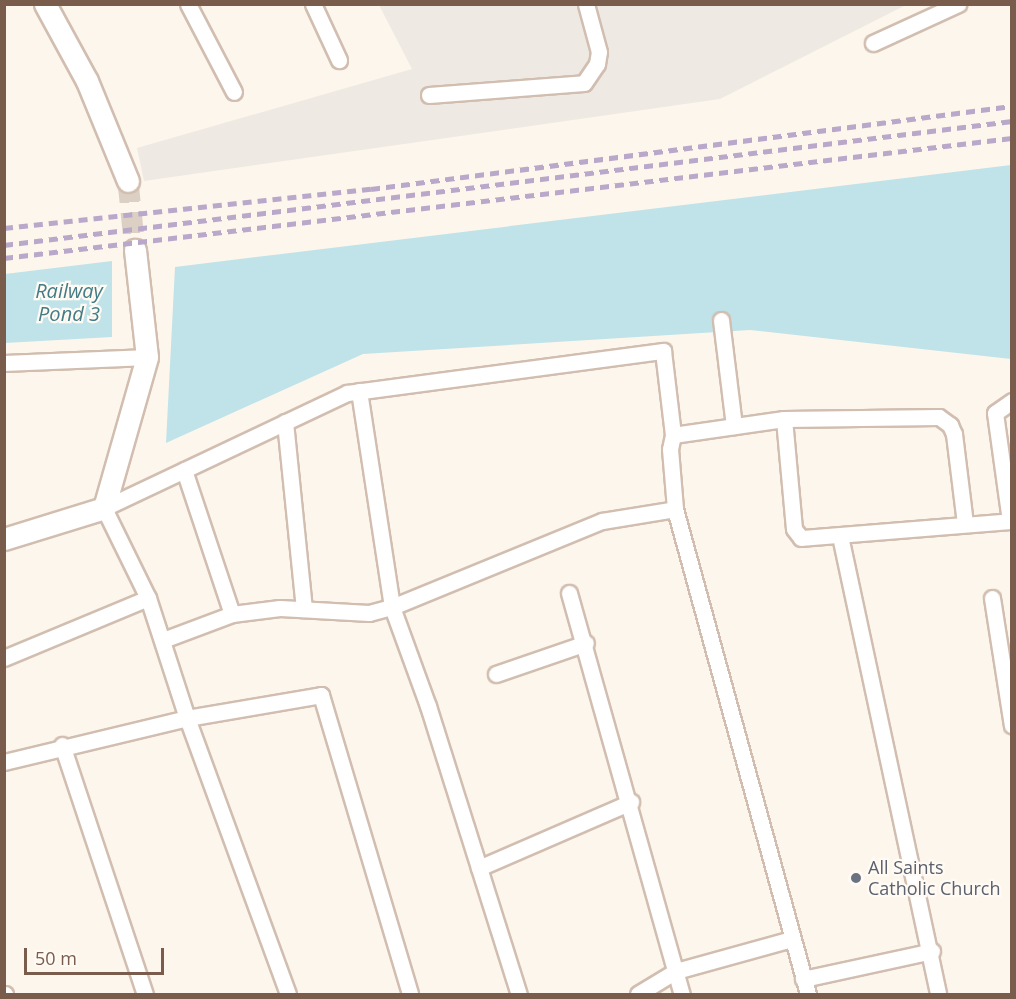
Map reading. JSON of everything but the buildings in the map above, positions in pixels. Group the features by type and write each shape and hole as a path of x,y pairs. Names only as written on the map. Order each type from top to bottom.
{"street":[{"path":"45,4 87,81 128,181"},
{"path":"188,4 234,92"},
{"path":"313,4 339,60"},
{"path":"429,95 584,82 597,64 599,52 586,4"},
{"path":"873,43 958,4"},
{"path":"135,250 147,357 104,508 148,598 188,718 288,994"},
{"path":"721,320 734,426"},
{"path":"4,539 104,508 347,393 663,351 673,435 670,449 675,509 791,939 808,994"},
{"path":"4,363 147,357"},
{"path":"359,391 392,607 428,706 519,994"},
{"path":"784,418 794,530 801,538 809,540 965,523 1011,521 995,413 1011,401"},
{"path":"673,435 784,418 939,417 950,425 954,434 965,523"},
{"path":"285,422 304,609"},
{"path":"184,470 232,614"},
{"path":"163,640 232,614 304,609 369,613 392,607 602,521 675,509"},
{"path":"840,536 932,951 938,994"},
{"path":"569,593 586,643 631,802 682,994"},
{"path":"4,658 148,598"},
{"path":"992,598 1011,725"},
{"path":"496,674 586,643"},
{"path":"4,762 62,746 188,718 321,695 410,994"},
{"path":"62,746 145,994"},
{"path":"479,868 631,802"},
{"path":"638,994 676,971 791,939"},
{"path":"803,979 932,951"}],"shaded area":[{"path":"379,5 906,5 720,99 144,181 137,148 412,69"}],"water":[{"path":"1011,165 1011,359 750,330 363,354 166,443 175,267"},
{"name":"Railway Pond 3","path":"112,261 112,337 5,343 5,274"}],"tunnel":[{"path":"128,181 135,250"}],"railway":[{"path":"4,228 371,189 1012,106"},
{"path":"4,245 1012,121"},
{"path":"4,258 1012,138"}],"place":[{"name":"All Saints Catholic Church","path":"856,878"}]}
